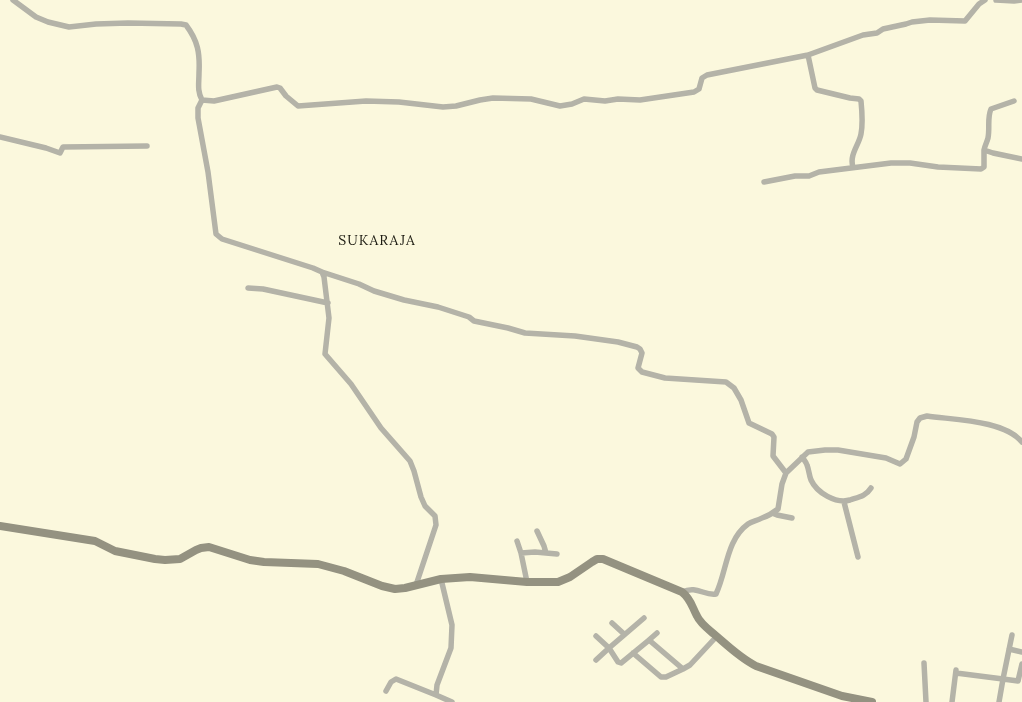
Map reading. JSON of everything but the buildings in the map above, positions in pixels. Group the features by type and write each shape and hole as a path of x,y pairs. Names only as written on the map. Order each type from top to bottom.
{"main road":[{"path":"0,526 95,541 114,551 154,559 180,559 196,550 209,547 250,560 318,564 330,566 389,588 404,588 441,579 470,577 527,582 558,582 565,580 597,559 603,559 682,592 688,596 697,616 725,645 745,661 842,696 872,702"}],"street":[{"path":"13,0 36,16 48,22 68,28 128,22 172,23 186,25 194,37 198,47 198,87 199,95 202,100"},
{"path":"202,100 214,101 277,87 280,88 286,96 298,106 366,101 400,102 443,107 456,106 493,98 531,100 560,106 572,104 584,99 605,101 624,99 640,100 694,92 699,89 702,78 707,75 808,55 862,35 877,33 883,29 912,22 930,20 965,22 984,0"},
{"path":"996,0 1022,0"},
{"path":"808,55 817,90 859,99 861,102 862,132 859,144 852,157 853,167"},
{"path":"202,100 198,108 198,118 208,172 216,234 222,239 313,268 359,284 374,291 404,300 438,307 469,317 474,321 525,333 575,336 618,342 637,347 640,348 642,353 639,370 650,374 665,378 726,382 734,388 738,394 749,422 772,434 774,437 773,456 786,473"},
{"path":"764,182 795,176 809,176 819,172 891,163 910,163 944,168 981,170 984,167 984,150 985,144 988,140 988,122 991,109 1014,102"},
{"path":"0,137 46,148 60,153 63,147 147,146"},
{"path":"984,150 993,154 1022,159"},
{"path":"322,272 328,303 329,318 325,354 352,384 381,428 407,457 412,466 425,506 435,516 436,525 416,585"},
{"path":"248,288 263,289 328,303"},
{"path":"682,592 688,589 703,591 710,595 716,594 722,583 726,563 734,541 740,531 749,523 778,509 782,484 786,473 808,452 838,450 886,458 900,464 906,459 914,437 916,422 920,418 927,416 982,423 1007,430 1018,437 1022,442"},
{"path":"802,457 808,466 811,481 830,498 844,502 864,496 871,488"},
{"path":"844,502 858,558"},
{"path":"772,513 792,518"},
{"path":"537,531 546,553"},
{"path":"517,541 527,582"},
{"path":"521,553 535,552 557,554"},
{"path":"436,695 439,679 451,648 452,625 441,579"},
{"path":"596,660 644,618"},
{"path":"612,623 624,634"},
{"path":"596,636 609,648 619,663 657,633"},
{"path":"999,702 1002,679 1012,634"},
{"path":"633,653 661,677 666,677 690,665 717,636"},
{"path":"649,640 683,669"},
{"path":"1009,650 1022,652"},
{"path":"924,663 926,702"},
{"path":"952,702 956,672 1018,681 1022,664"},
{"path":"386,691 391,682 396,679 452,702"}],"district":[{"name":"SUKARAJA","path":"377,241"}]}
